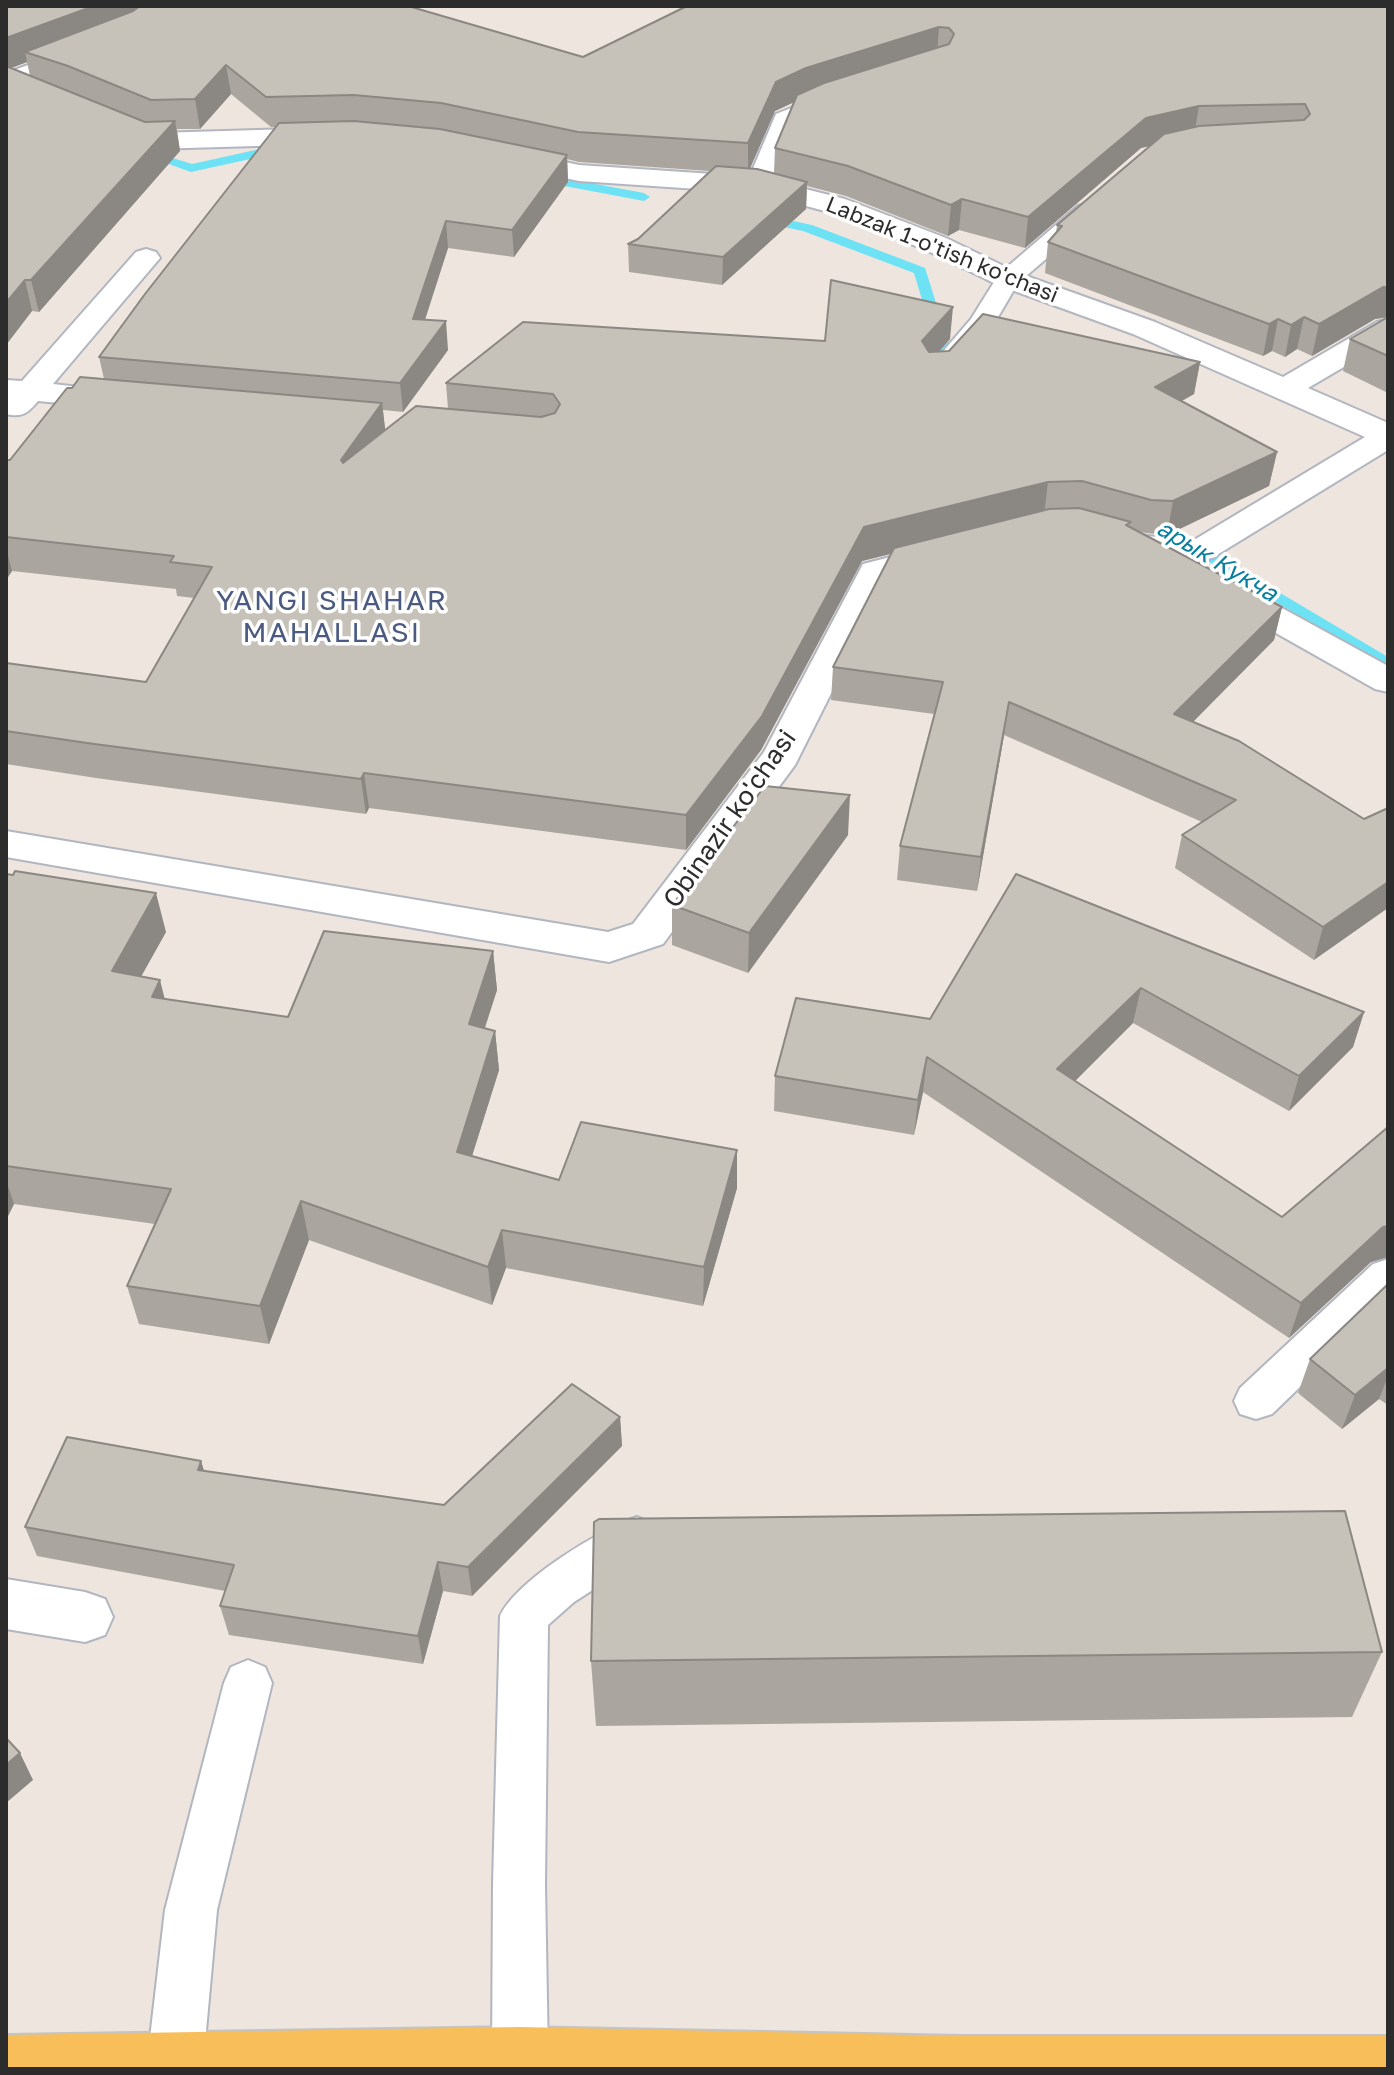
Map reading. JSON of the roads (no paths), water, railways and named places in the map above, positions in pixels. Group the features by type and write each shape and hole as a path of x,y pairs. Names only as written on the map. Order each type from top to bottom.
{"main road":[{"path":"6,2067 520,2059 961,2068 1388,2068"}],"street":[{"path":"6,82 35,93"},
{"path":"93,115 152,141 357,136"},
{"name":"Labzak 1-o'tish ko'chasi","path":"489,154 579,173 758,185 849,211 936,244 1008,279 1144,328 1388,435"},
{"path":"6,420 17,390 146,258"},
{"path":"1285,389 1388,328"},
{"path":"17,390 156,404"},
{"path":"1076,527 1143,546 1200,551 1288,500 1388,435"},
{"path":"1143,546 1388,681"},
{"name":"Obinazir ko'chasi","path":"6,844 609,947 648,934 781,756 875,571 967,547"},
{"path":"6,1604 85,1617"}],"lane":[{"path":"6,82 103,44"},
{"path":"758,185 784,119 857,90"},
{"path":"678,204 698,182"},
{"path":"935,375 982,323 1008,279 1103,197"},
{"path":"1256,1401 1388,1276"},
{"path":"520,2059 519,1884 524,1616 557,1587 654,1525 686,1526"},
{"path":"175,2064 191,1910 248,1683"}],"waterway":[{"name":"арык Кукча","path":"147,154 191,168 278,149"},
{"name":"арык Кукча","path":"542,178 644,197"},
{"name":"арык Кукча","path":"765,219 807,228 920,271 945,353 930,370"},
{"name":"арык Кукча","path":"1149,520 1388,664"}],"district":[{"name":"YANGI SHAHAR MAHALLASI","path":"332,617"}]}
